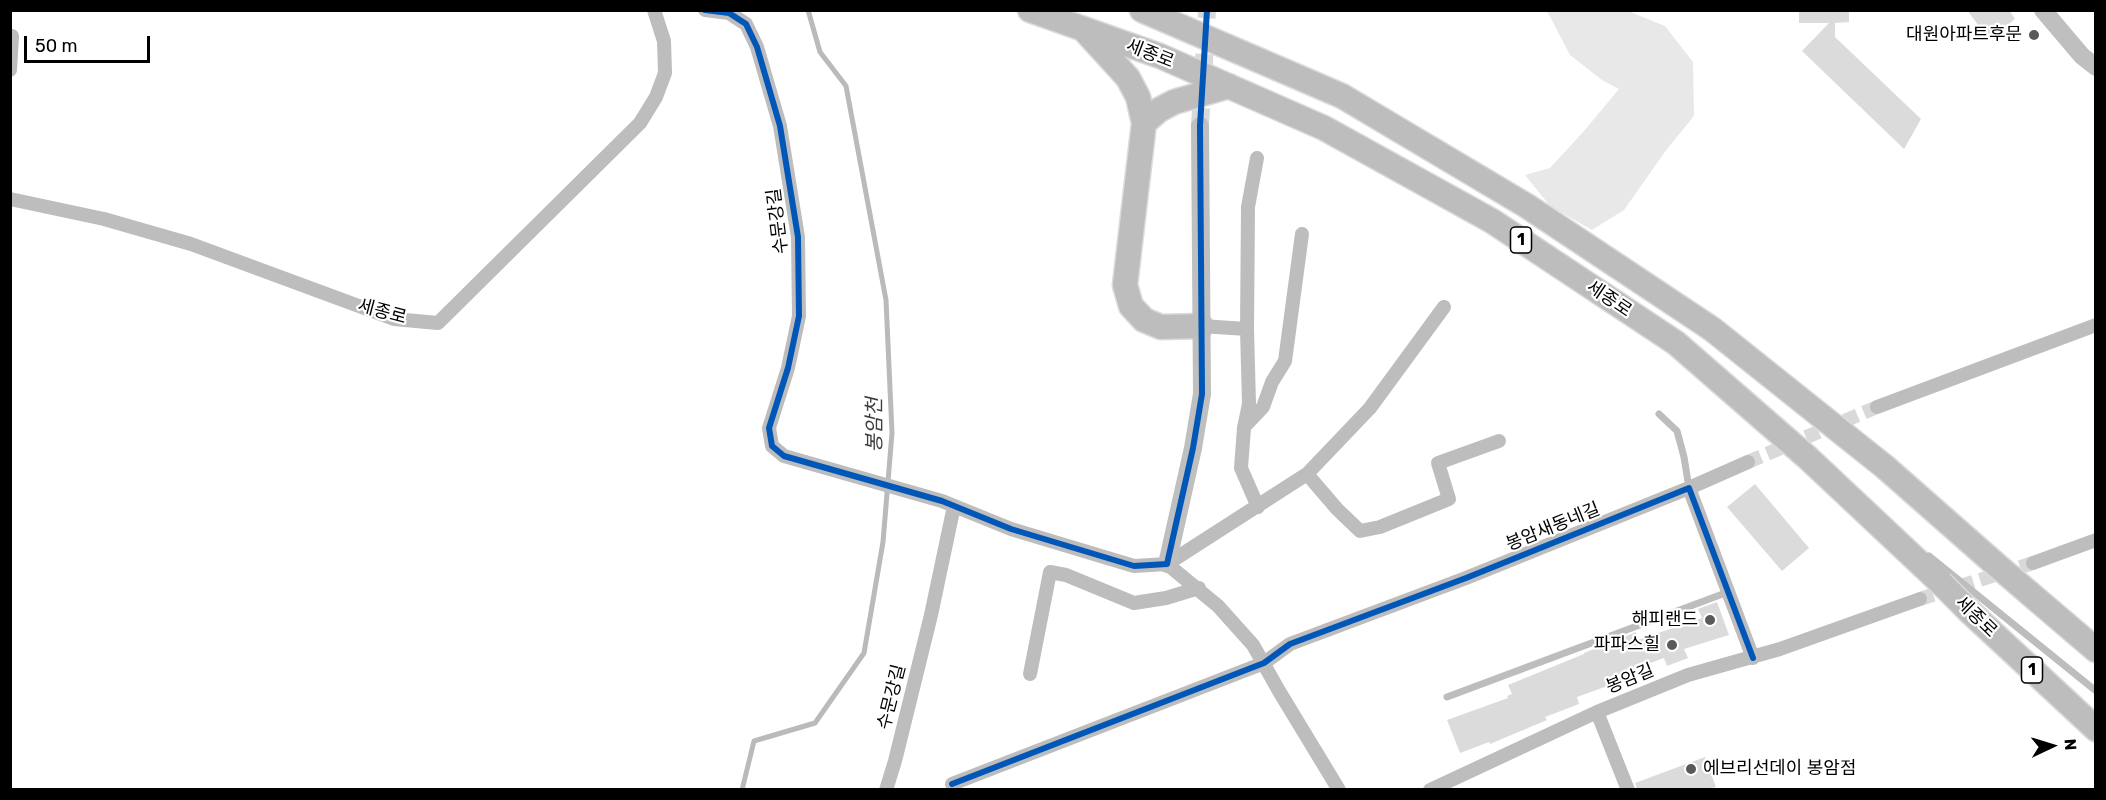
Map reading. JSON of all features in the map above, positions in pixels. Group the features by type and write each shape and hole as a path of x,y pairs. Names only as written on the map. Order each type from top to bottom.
{"highway":[{"name":"세종로","path":"1030,10 1160,56 1324,128 1492,221 1676,343 1808,458 2096,729"},
{"name":"세종로","path":"1142,10 1182,20 1342,96 1557,225 1712,329 1885,468 2096,650"},
{"path":"1085,30 1128,78 1138,97 1144,123 1125,285 1131,306 1144,320 1161,327 1201,327"},
{"path":"1144,123 1159,110 1174,102 1229,86"}],"street":[{"name":"세종로","path":"10,199 104,219 190,244 394,319 438,323 640,123 656,97 665,73 664,41 654,10"},
{"name":"수문강길","path":"705,10 729,14 746,24 757,47 780,126 798,237 799,316 788,369 769,428 772,446 784,456 948,503 931,615 886,789"},
{"path":"2043,10 2082,56 2096,67"},
{"path":"10,36 12,36 10,69"},
{"path":"1167,564 1193,448 1202,394 1200,126"},
{"path":"1257,158 1248,207 1249,404 1244,428 1241,468 1258,507"},
{"path":"1244,428 1263,407 1272,381 1286,361 1302,234"},
{"path":"948,503 1011,529 1134,566 1167,564 1307,474 1370,408 1444,307"},
{"path":"1877,407 2096,325"},
{"path":"1201,327 1247,329"},
{"path":"1307,474 1360,531 1380,528 1449,499 1438,464 1499,441"},
{"name":"봉암새동네길","path":"952,784 1264,663 1290,644 1466,578 1748,462"},
{"path":"1689,488 1753,658"},
{"path":"2033,563 2096,540"},
{"path":"1167,564 1199,588 1253,645 1339,789"},
{"path":"1030,674 1050,572 1066,575 1134,603 1167,598 1199,588"},
{"name":"봉암길","path":"1430,789 1597,712 1688,675 1753,658 1920,599"},
{"path":"1597,712 1628,789"}],"lane":[{"path":"1659,414 1677,431 1689,488"},
{"path":"1808,458 1892,525"},
{"path":"1919,548 2096,691"},
{"path":"1447,697 1728,592"}],"shaded area":[{"path":"1547,11 1628,11 1665,26 1693,62 1694,116 1667,149 1624,210 1592,230 1550,206 1525,175 1550,168 1619,89 1602,80 1570,55"}],"building":[{"path":"1799,10 1849,10 1849,22 1835,23 1835,37 1921,119 1904,149 1802,51 1829,23 1799,23"},
{"path":"1967,10 2009,10 2015,19 1989,40"},
{"path":"1755,484 1809,548 1782,571 1727,507"},
{"path":"1717,602 1729,635 1684,649 1688,658 1667,666 1664,658 1610,678 1613,684 1577,697 1579,704 1545,717 1547,720 1490,744 1489,742 1460,753 1447,720 1508,698 1507,696 1512,694 1508,685 1636,632 1638,640 1702,618 1698,609"},
{"name":"에브리선데이 봉암점","path":"1705,757 1716,787 1709,789 1637,789 1635,783"}],"waterway":[{"name":"봉암천","path":"742,790 754,741 815,723 864,653 883,542 892,433 886,300 846,86 820,52 808,10"}],"tunnel":[{"path":"1200,126 1207,10"},
{"path":"1748,462 1877,407"},
{"path":"1920,599 2033,563"}],"cycle path":[{"path":"705,10 729,13 746,24 757,47 780,126 798,237 799,316 788,368 769,428 772,446 784,456 942,501 1011,529 1134,566 1167,564 1193,448 1202,394 1200,126 1207,10"},
{"path":"952,784 1264,663 1290,644 1466,578 1689,488 1753,658"}],"place":[{"name":"대원아파트후문","path":"2034,35"},
{"name":"해피랜드","path":"1710,620"},
{"name":"파파스힐","path":"1672,645"},
{"name":"에브리선데이 봉암점","path":"1691,769"}]}
